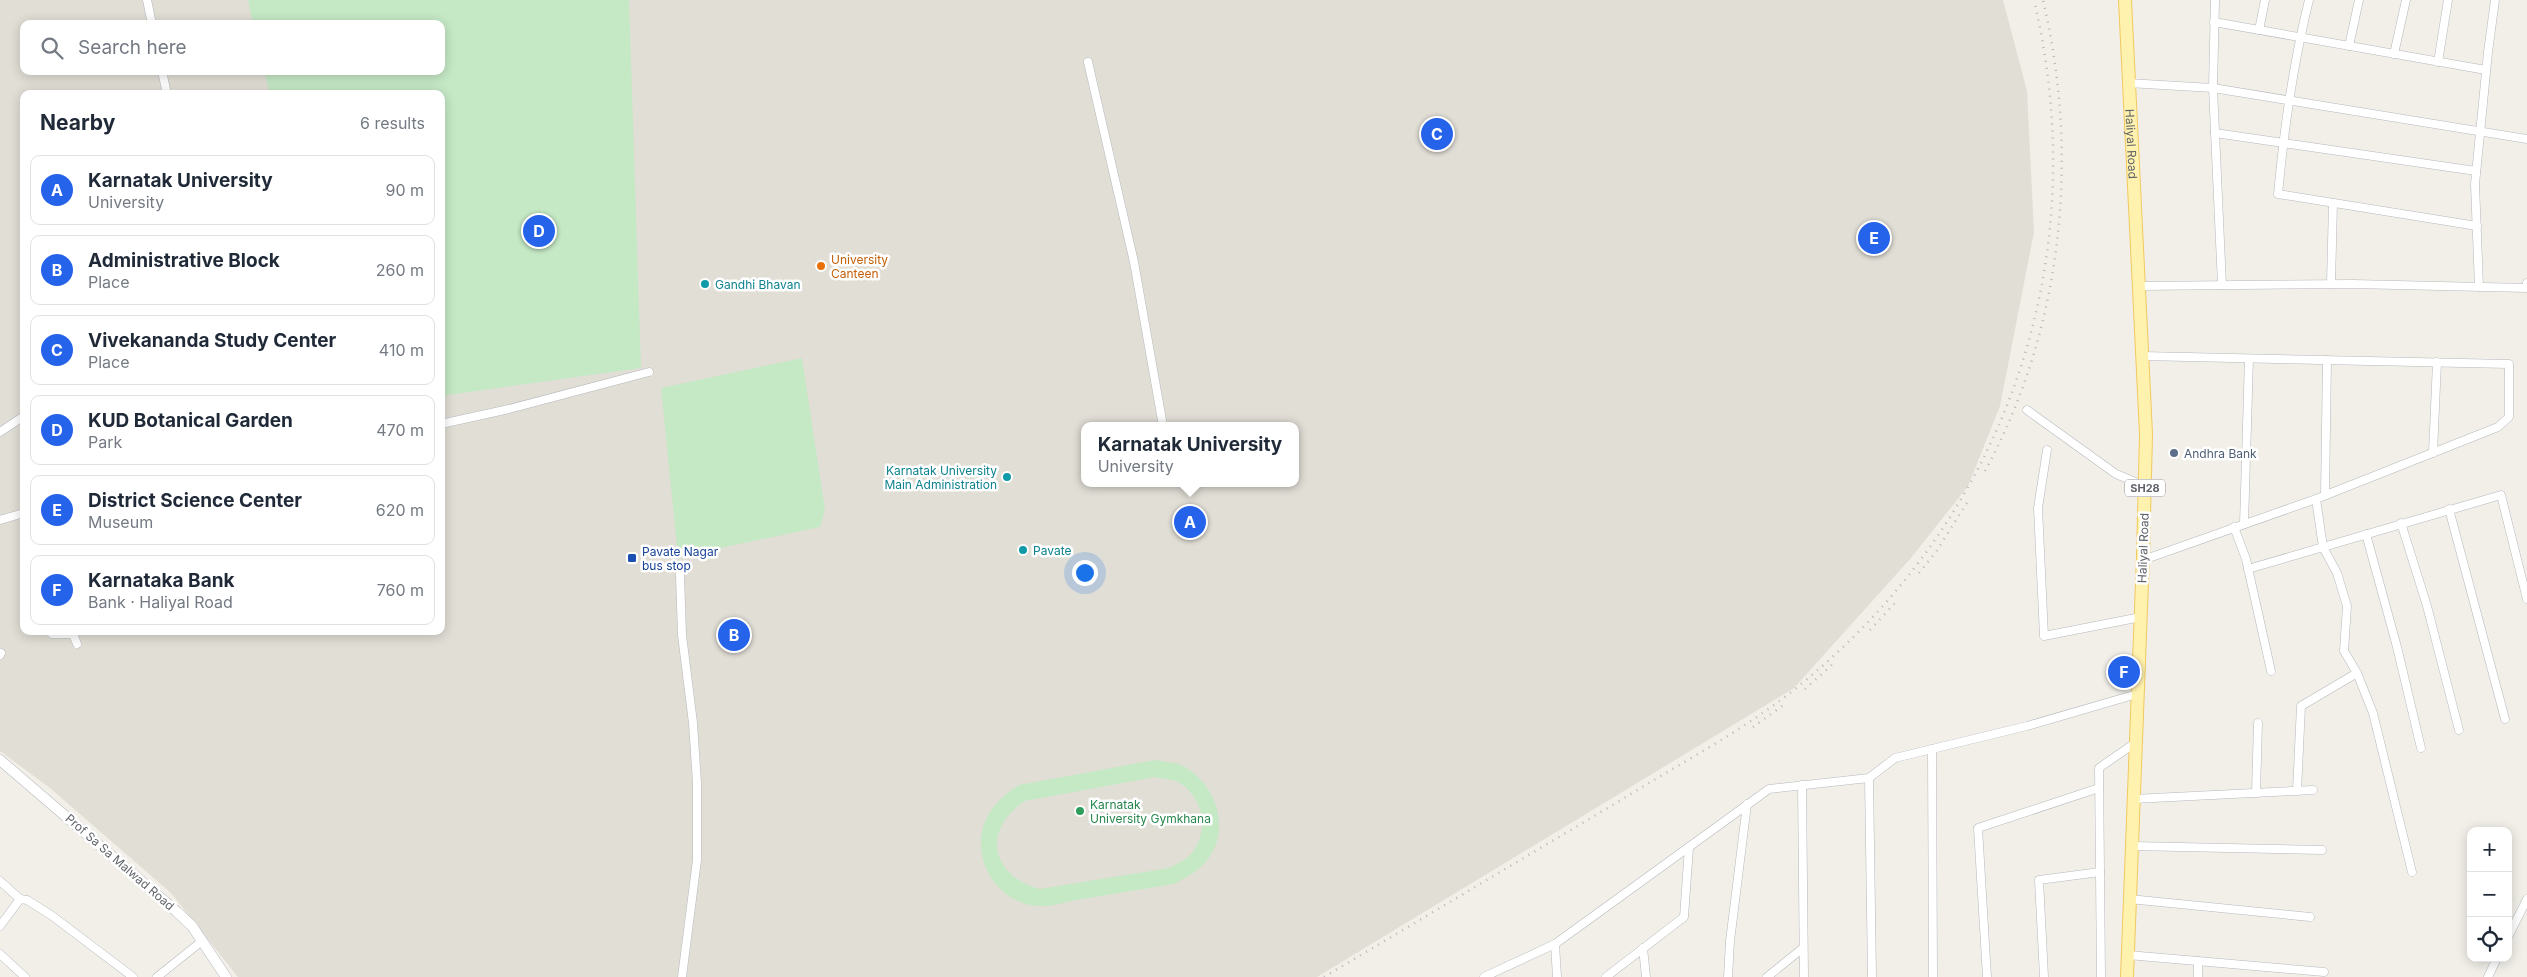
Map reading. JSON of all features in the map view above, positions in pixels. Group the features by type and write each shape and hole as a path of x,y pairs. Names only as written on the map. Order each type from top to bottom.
{"main road":[{"name":"Haliyal Road","path":"2125,0 2146,434 2127,977"}],"street":[{"path":"147,0 151,20"},
{"path":"2214,0 2213,88 2222,285"},
{"path":"2259,30 2265,0"},
{"path":"2309,0 2300,37 2282,145 2278,194 2477,226"},
{"path":"2349,46 2359,0"},
{"path":"2394,54 2406,0"},
{"path":"2438,62 2448,0"},
{"path":"2479,287 2476,171 2495,0"},
{"path":"2214,22 2486,70"},
{"path":"1088,62 1134,262 1162,422"},
{"path":"163,75 166,90"},
{"path":"2128,83 2213,88 2527,139"},
{"path":"2215,133 2282,145 2476,171"},
{"path":"2331,284 2333,203"},
{"path":"2138,286 2331,284 2527,288 2527,283"},
{"path":"2142,356 2509,364 2509,417 2498,428 2316,499 2143,560"},
{"path":"2244,524 2249,359"},
{"path":"2325,494 2327,360"},
{"path":"2433,453 2436,362"},
{"path":"445,423 509,409 649,372"},
{"path":"2027,410 2116,474 2145,486"},
{"path":"0,432 20,419"},
{"path":"2047,450 2038,508 2044,636 2141,617"},
{"path":"2248,569 2501,495 2527,599"},
{"path":"2316,499 2323,546 2336,573 2347,606 2344,651 2357,673 2373,713 2412,872"},
{"path":"2449,509 2505,719"},
{"path":"0,520 20,514"},
{"path":"2401,523 2427,606 2459,730"},
{"path":"2234,527 2248,569 2272,672"},
{"path":"2366,534 2422,748"},
{"path":"680,575 682,635 693,723 697,783 697,860 682,977"},
{"path":"73,635 77,644"},
{"path":"2297,790 2301,706 2357,673"},
{"path":"1484,977 1555,944 1769,789 1869,778 1895,758 2026,726 2137,694"},
{"path":"2256,793 2258,723"},
{"path":"2101,977 2099,768 2135,743"},
{"path":"1932,749 1933,977"},
{"name":"Prof Sa Sa Malwad Road","path":"0,760 192,926 226,977"},
{"path":"1869,778 1872,977"},
{"path":"1802,785 1804,977"},
{"path":"1987,977 1978,828 2099,788"},
{"path":"2133,799 2313,790"},
{"path":"1728,977 1730,941 1747,804"},
{"path":"2131,846 2322,850"},
{"path":"1606,977 1684,917 1688,847"},
{"path":"2044,977 2039,880 2100,872"},
{"path":"0,881 20,899 27,900 51,915 133,977"},
{"path":"0,926 20,899"},
{"path":"2130,899 2310,917"},
{"path":"2512,929 2527,899"},
{"path":"157,977 202,941"},
{"path":"1555,944 1557,977"},
{"path":"1643,948 1646,977"},
{"path":"1767,977 1803,948"},
{"path":"0,954 25,977"},
{"path":"2128,955 2324,972"},
{"path":"2198,961 2198,977"},
{"path":"2488,977 2495,962"},
{"path":"2283,968 2283,977"}],"shaded area":[{"path":"0,0 2003,0 2027,91 2034,232 2000,406 1968,486 1911,558 1794,688 1317,977 238,977 171,893 50,788 0,751"}],"green space":[{"path":"248,0 629,0 641,368 445,395 445,90 269,90 265,75 445,75 445,20 252,20"},
{"path":"802,358 825,510 820,527 678,557 661,388"},
{"path":"1155,760 1178,764 1196,775 1212,796 1217,808 1219,821 1215,847 1201,867 1174,884 1048,906 1027,904 1017,900 998,887 986,868 981,846 983,826 991,810 1004,796 1019,785","holes":["1155,777 1178,782 1186,788 1201,812 1202,822 1199,841 1192,853 1180,862 1169,868 1040,889 1023,883 1011,874 1002,863 998,851 998,838 1002,825 1011,812 1025,801"]}],"railway":[{"path":"1324,977 1710,747 1774,705 1795,689 1868,622 1930,547 1979,466 2016,380 2041,289 2052,195 2050,98 2034,0"},
{"path":"1985,471 2011,416 2032,359 2047,301 2057,241 2061,180 2061,120 2054,59 2043,0"},
{"path":"1919,573 1936,552 1968,501"},
{"path":"1870,630 1895,603"},
{"path":"1805,689 1833,664"},
{"path":"1753,727 1785,704"}],"place":[{"name":"Vivekananda Study Center","path":"1437,134"},
{"name":"KUD Botanical Garden","path":"539,231"},
{"name":"District Science Center","path":"1874,238"},
{"name":"University Canteen","path":"821,266"},
{"name":"Gandhi Bhavan","path":"705,284"},
{"name":"Andhra Bank","path":"2174,453"},
{"name":"Karnatak University Main Administration","path":"1007,477"},
{"name":"Karnatak University","path":"1190,522"},
{"name":"Pavate","path":"1023,550"},
{"name":"Pavate Nagar bus stop","path":"632,558"},
{"name":"Administrative Block","path":"734,635"},
{"name":"Karnataka Bank","path":"2124,672"},
{"name":"Karnatak University Gymkhana","path":"1080,811"}]}
